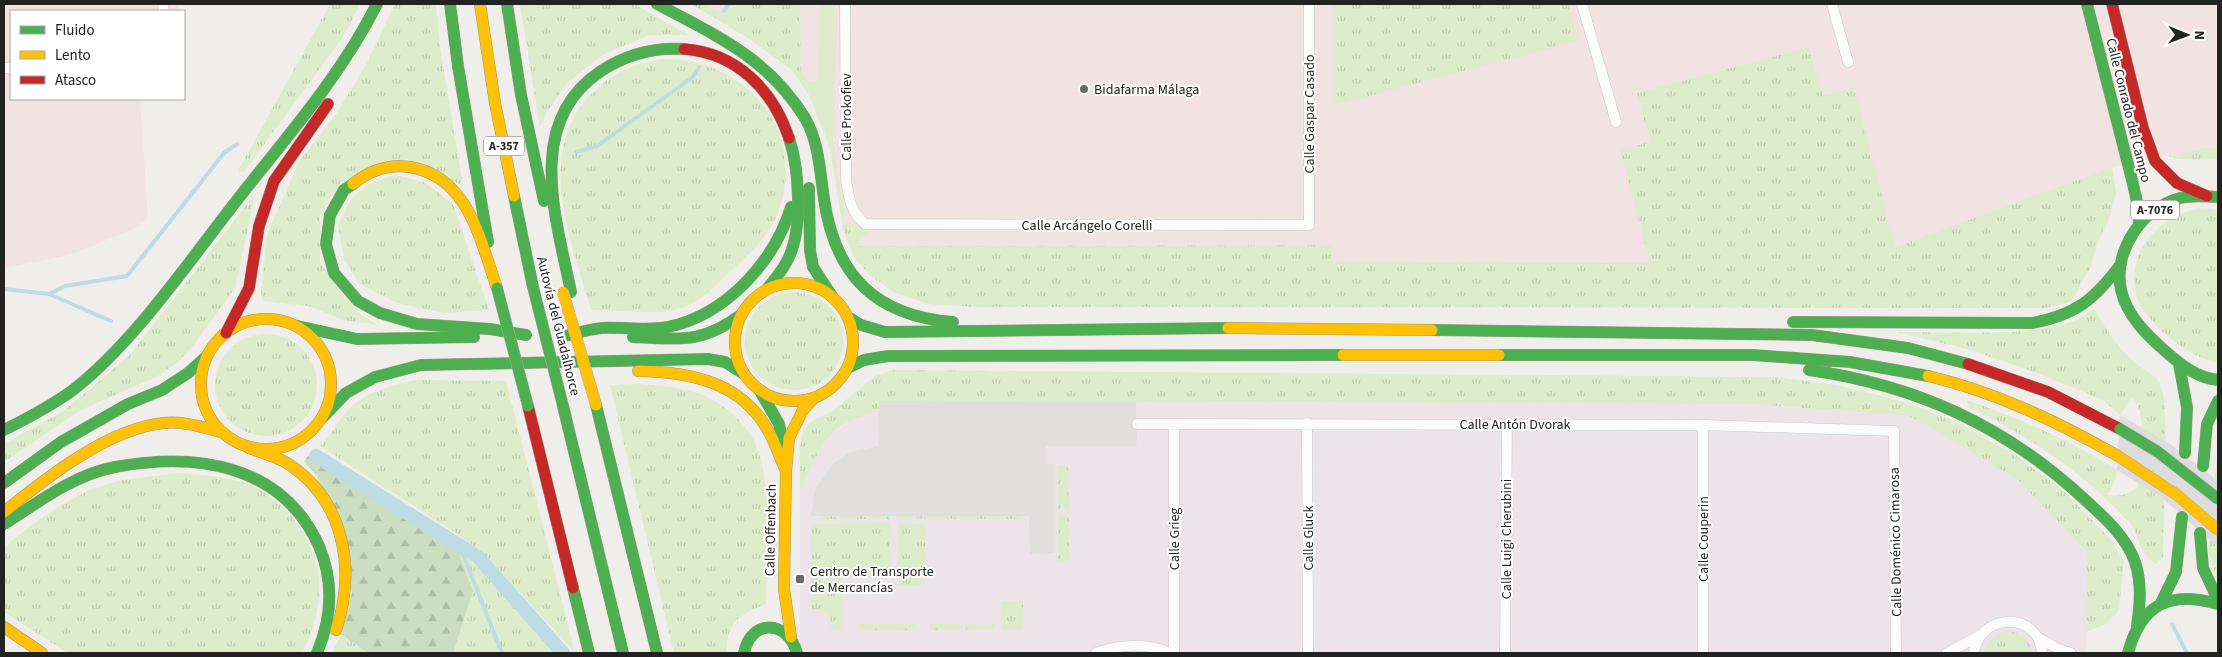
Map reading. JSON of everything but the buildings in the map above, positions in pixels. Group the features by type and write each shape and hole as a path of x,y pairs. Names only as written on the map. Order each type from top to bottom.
{"main road":[{"path":"226,333 248,288 259,226 274,181 344,80 377,4"},
{"name":"A-357","path":"450,4 461,85 497,288 508,322 589,653"},
{"name":"Autovía del Guadalhorce","path":"480,4 495,103 533,287 623,653"},
{"path":"508,4 521,95 567,292 657,653"},
{"path":"657,4 740,47 774,75 791,97 808,124 829,225 842,260 859,284 883,304 916,318 1049,329"},
{"name":"Calle Conrado del Campo","path":"2086,4 2132,180 2138,206 2139,224"},
{"name":"Calle Conrado del Campo","path":"2112,4 2143,128 2155,162 2177,183 2213,197"},
{"path":"4,430 51,404 92,373 141,320 320,94 363,34"},
{"path":"567,292 551,186 552,144 563,112 584,84 609,64 640,50 674,46 708,53 740,67 763,89 782,117 793,149 797,174 796,242 791,257 767,289 752,300 742,314 736,328 735,344 738,360 744,374"},
{"path":"791,97 805,142 809,183 810,250 813,267 848,317 861,325 885,332 1049,329 1713,332 1812,335 1908,348 1957,360 2048,392 2120,429 2158,452 2218,499"},
{"path":"497,288 473,225 457,192 426,169 398,164 371,169 343,190 329,213 325,242 334,274 358,301 382,314 415,324 484,328 526,335"},
{"path":"565,336 600,328 668,327 697,319 719,305 763,263 780,237 790,212 797,174"},
{"name":"A-7076","path":"2213,197 2178,198 2154,210 2139,224 2126,243 2121,264 2121,286 2126,304 2147,334 2179,364 2200,376 2218,380"},
{"path":"1784,322 2032,323 2053,320 2072,313 2090,302 2107,284 2121,264"},
{"path":"767,289 783,284 800,283 817,287 832,296"},
{"path":"4,483 61,442 128,404 162,390 188,373 207,356 226,333 240,324 260,318 277,320 357,339 526,335 680,338 705,336 721,330 742,314"},
{"path":"786,471 789,438 803,410 813,399 834,387 848,368 854,342 848,317"},
{"path":"1713,332 1744,322"},
{"path":"297,326 313,338 325,356 330,371 331,396 324,416"},
{"path":"848,368 864,360 888,356 1753,355 1856,363 1907,371 1954,383 2042,416 2118,456 2177,496 2218,530"},
{"path":"1753,355 1782,367 1821,371 1898,389 1974,420 2021,448 2076,490 2122,537 2135,561 2139,582 2140,604 2137,626"},
{"path":"207,356 201,378 203,400 211,419 221,432"},
{"path":"247,447 270,450 288,446 304,438 346,393 375,377 421,365 708,359 725,362 744,374 760,391 779,424 786,471"},
{"path":"533,363 613,371 673,371 712,380 734,394 757,415 769,432 786,471"},
{"path":"2179,364 2187,407 2185,453"},
{"path":"760,391 786,401 813,399"},
{"path":"2203,466 2205,434 2209,413 2218,401"},
{"path":"4,512 110,439 133,429 164,422 221,432 247,447 289,464 314,486 332,512 344,545 347,582 340,622 326,653"},
{"path":"4,524 58,489 115,467 157,461 202,462 244,472 278,489 298,508 317,534 330,578 329,618 317,653"},
{"name":"Calle Offenbach","path":"786,471 784,589 791,637 797,653"},
{"path":"2161,603 2173,585 2179,565 2182,516"},
{"path":"2200,533 2199,553 2202,570 2207,584 2218,600"},
{"name":"Calle Offenbach","path":"744,653 747,640 777,611 784,589"},
{"path":"2128,653 2131,639 2137,626 2152,609 2161,603 2177,597 2201,597 2218,604"},
{"path":"4,627 44,653"},
{"path":"761,628 778,628 791,637"}],"street":[{"name":"Calle Prokofiev","path":"845,4 846,179 849,202 854,214 865,224"},
{"name":"Calle Gaspar Casado","path":"1309,4 1309,225"},
{"path":"1582,4 1616,122"},
{"path":"1832,4 1848,62"},
{"name":"Calle Arcángelo Corelli","path":"865,224 1309,225"},
{"name":"Calle Gluck","path":"1308,423 1308,653"},
{"name":"Calle Antón Dvorak","path":"1136,424 1507,424 1703,426 1894,431"},
{"name":"Calle Grieg","path":"1172,653 1174,424"},
{"name":"Calle Luigi Cherubini","path":"1505,653 1507,424"},
{"name":"Calle Couperin","path":"1703,426 1703,653"},
{"name":"Calle Doménico Cimarosa","path":"1894,431 1896,653"},
{"path":"1947,653 1979,636 1987,628 1998,622 2009,621 2020,623 2030,628 2037,637 2042,653"},
{"path":"1974,653 1979,636"},
{"path":"2037,637 2058,649 2071,653"},
{"path":"1096,653 1110,647 1157,647 1172,653"}],"shaded area":[{"path":"4,4 178,4 178,10 10,10 10,100 140,100 148,219 127,232 70,255 4,268"},
{"path":"704,4 734,4 725,15"},
{"path":"800,4 2218,4 2218,147 2204,148 2112,167 1895,247 1854,87 1823,96 1809,47 1638,93 1650,142 1620,150 1650,263 1332,261 1331,245 850,246 842,226 830,149 821,120 809,96 807,82 801,71"},
{"path":"879,401 1753,404 1910,416 2017,479 2087,552 2086,653 800,653 800,492 813,461 829,437 850,420 878,412"},
{"path":"879,401 1136,402 1137,446 1046,446 1046,464 1054,464 1054,553 1030,554 1029,516 811,516 815,490 834,463 851,452 878,446"}],"green space":[{"path":"330,4 360,4 345,34 244,172 238,171"},
{"path":"395,4 436,4 440,46 463,186 407,159 330,197 320,217 320,262 336,287 359,313 376,324 346,321 309,306 262,301 261,291 267,235 300,160 337,113 368,61"},
{"path":"520,4 634,4 689,35 650,35 602,55 566,84 546,114 540,128"},
{"path":"691,4 704,4 725,15 734,4 800,4 801,71 807,82 809,96 793,71 748,38"},
{"path":"820,4 835,4 834,145 839,184 847,216 841,216 829,147 807,82 819,80"},
{"path":"1333,4 1568,4 1578,41 1334,105"},
{"path":"1809,47 1823,96 1854,87 1895,247 2112,167 2116,194 2109,219 2097,243 2090,268 2071,302 2045,308 977,307 929,304 893,292 871,276 855,259 842,226 851,223 868,232 857,242 857,246 1332,245 1332,261 1650,263 1620,150 1650,142 1637,93"},
{"path":"664,59 694,62 722,72 746,87 765,107 778,131 785,158 785,187 772,226 761,241 706,294 695,302 682,308 661,312 591,310 575,257 562,200 561,172 564,144 573,119 590,95 606,81 643,63"},
{"path":"2218,147 2218,160 2178,159 2168,156 2204,148"},
{"path":"395,175 424,182 453,204 489,310 443,313 397,303 360,284 344,259 338,225 350,201 359,192 371,183"},
{"path":"255,194 235,288 192,347 179,361 158,376 81,410 4,462 4,444 65,410 129,356"},
{"path":"2203,208 2218,210 2218,363 2207,360 2182,347 2158,327 2140,305 2136,294 2134,278 2136,263 2150,236 2174,217 2188,211"},
{"path":"794,292 813,296 829,306 839,322 843,341 839,360 829,376 813,386 794,390 775,386 759,376 749,360 745,341 749,322 759,306 775,296"},
{"path":"2094,308 2106,329 2126,354 2157,379 2163,394 2166,465 2163,557 2156,564 2145,554 2128,521 2093,487 2074,471 2033,443 1991,418 1969,408 1967,400 2044,431 2081,449 2117,470 2116,478 2108,495 2116,496 2127,494 2138,487 2142,452 2142,428 2138,406 2132,396 2120,415 2103,400 2037,373 1971,350 1897,332 1990,333 2038,329 2078,319"},
{"path":"266,334 285,338 302,349 313,366 317,385 313,404 302,421 285,432 266,436 247,432 230,421 219,404 215,385 219,366 230,349 247,338"},
{"path":"894,370 1777,377 1842,386 1911,404 1961,424 2016,456 2061,488 2112,541 2124,561 2119,610 2106,624 2086,632 2087,552 2017,479 1910,416 1753,404 879,401 879,412 842,425 826,441 819,451 800,492 800,448 803,432 812,421 833,411 875,376"},
{"path":"414,380 506,381 575,653 489,559 462,537 320,446 345,413 360,400 377,391"},
{"path":"610,385 665,386 694,392 711,399 724,407 737,419 748,431 756,445 762,463 767,503 766,604 748,612 736,621 729,634 727,653 674,653"},
{"path":"2218,445 2218,582 2208,553"},
{"path":"308,456 458,551 473,591 453,653 368,653 341,634 352,593 317,476 304,462"},
{"path":"1057,465 1068,465 1069,509 1058,509"},
{"path":"181,473 227,478 253,486 276,501 295,521 310,545 315,559 319,582 316,614 302,653 68,653 4,612 4,547 17,536 60,506 91,490 124,480"},
{"path":"821,516 889,516 889,519 821,519"},
{"path":"898,516 1022,516 1022,519 898,518"},
{"path":"1058,516 1069,516 1069,561 1058,561"},
{"path":"890,523 890,578 842,578 841,630 831,630 827,614 811,610 811,524"},
{"path":"898,523 925,524 925,585 897,585"},
{"path":"458,551 476,565 555,653 453,653 473,591"},
{"path":"1001,601 1023,601 1023,630 1001,630"},
{"path":"860,624 915,624 916,630 860,630"},
{"path":"930,624 960,624 960,630 930,630"},
{"path":"995,624 995,629 966,630 965,625"},
{"path":"2005,631 2020,634 2024,637 2032,648 2033,653 1983,653 1990,639"},
{"path":"341,634 368,653 332,653"}],"pier":[{"path":"2120,415 2170,444 2218,481 2218,547 2161,497 2117,470"}],"waterway":[{"path":"724,11 729,4"},
{"path":"576,152 597,146 693,77 699,67"},
{"path":"49,294 65,286 127,276 224,153 237,144"},
{"path":"4,289 49,294 111,321"},
{"path":"316,456 478,557 563,653"},
{"path":"454,542 464,557 502,653"},
{"path":"2172,624 2187,653"}],"traffic: fast":[{"path":"4,430 39,412 73,390 119,348 162,298 314,103 363,30 377,4"},
{"path":"450,4 458,66 488,242"},
{"path":"507,4 521,95 544,201"},
{"path":"657,4 740,51 775,79 790,97 810,127 818,157 830,226 838,249 849,270 863,287 901,311 926,318 953,322"},
{"path":"2087,4 2132,180 2138,206 2139,224"},
{"path":"571,292 554,203 552,173 554,144 562,117 577,92 601,71 611,65 641,53 662,49 684,49"},
{"path":"767,289 787,261 796,230 798,214 797,181 789,138"},
{"path":"353,184 344,190 330,215 326,244 334,273 358,301 380,313 417,324 490,329 526,335"},
{"path":"809,188 810,250 813,267 832,296"},
{"path":"514,196 533,287"},
{"path":"2218,197 2194,196 2180,198 2166,203 2154,211 2133,233 2126,246 2120,275 2124,299 2133,317 2145,332 2183,366 2203,377 2218,380"},
{"path":"565,336 602,328 652,329 668,327 689,321 709,311 728,298 760,266 773,247 791,207"},
{"path":"1793,322 2032,323 2061,315 2083,304 2102,287 2121,264"},
{"path":"533,287 563,406"},
{"path":"497,288 528,406"},
{"path":"633,337 678,339 703,335 715,331 742,314"},
{"path":"848,317 861,325 885,332 1228,328"},
{"path":"297,326 357,339 474,337"},
{"path":"1432,330 1812,335 1908,348 1968,364"},
{"path":"848,368 864,360 888,356 1343,355"},
{"path":"1499,355 1753,355 1850,362 1928,376"},
{"path":"4,483 61,442 128,404 162,390 188,373 207,356"},
{"path":"324,416 346,393 375,377 421,365 708,359 725,362 744,374"},
{"path":"2179,364 2187,407 2185,453"},
{"path":"1809,370 1885,386 1956,412 1990,429 2022,449 2053,472 2106,519 2120,535 2131,553 2140,586 2137,626"},
{"path":"760,391 779,424 784,450"},
{"path":"2203,466 2207,424 2218,401"},
{"path":"596,405 657,653"},
{"path":"563,406 623,653"},
{"path":"2120,429 2158,452 2218,499"},
{"path":"4,524 43,498 71,483 85,476 115,467 176,461 234,470 260,481 283,497 303,518 319,546 327,573 329,600 326,627 317,653"},
{"path":"2161,603 2176,572 2182,517"},
{"path":"2200,533 2203,568 2218,600"},
{"path":"573,588 589,653"},
{"path":"2128,653 2141,623 2150,612 2160,605 2172,600 2186,599 2218,604"},
{"path":"744,653 748,642 754,634 761,629 770,628 778,629 786,634 797,653"}],"traffic: slow":[{"path":"480,4 495,103 514,196"},
{"path":"353,184 366,175 394,166 410,167 430,173 446,183 459,197 478,231 497,288"},
{"path":"794,283 817,287 836,300 849,319 853,342 849,365 836,384 817,397 794,401 771,397 752,384 739,365 735,342 739,319 752,300 771,287 794,283"},
{"path":"563,292 596,405"},
{"path":"266,319 279,320 291,324 312,338 326,359 330,371 331,384 330,397 326,409 312,430 291,444 279,448 266,449 253,448 241,444 220,430 206,409 202,397 201,384 202,371 206,359 220,338 241,324 253,320 266,319"},
{"path":"1228,328 1432,330"},
{"path":"1343,355 1499,355"},
{"path":"638,371 677,374 696,378 730,391 758,415 769,432 786,471"},
{"path":"1928,376 1978,390 2026,409 2073,431 2118,456"},
{"path":"791,637 784,589 786,471 789,438 803,410 813,399"},
{"path":"4,512 59,470 100,444 122,434 164,423 193,425 221,432"},
{"path":"247,447 285,462 309,480 323,498 334,518 341,539 345,562 345,585 336,630"},
{"path":"2118,456 2177,495 2218,530"},
{"path":"4,627 42,653"}],"traffic: jam":[{"path":"2112,4 2143,128 2155,161 2177,183 2207,196"},
{"path":"684,49 703,52 721,58 736,66 750,77 773,104 789,138"},
{"path":"226,333 249,288 259,226 274,181 328,104"},
{"path":"1968,364 2048,392 2120,429"},
{"path":"528,406 573,588"}],"place":[{"name":"Bidafarma Málaga","path":"1084,89"},
{"name":"Centro de Transporte de Mercancías","path":"800,579"}]}
